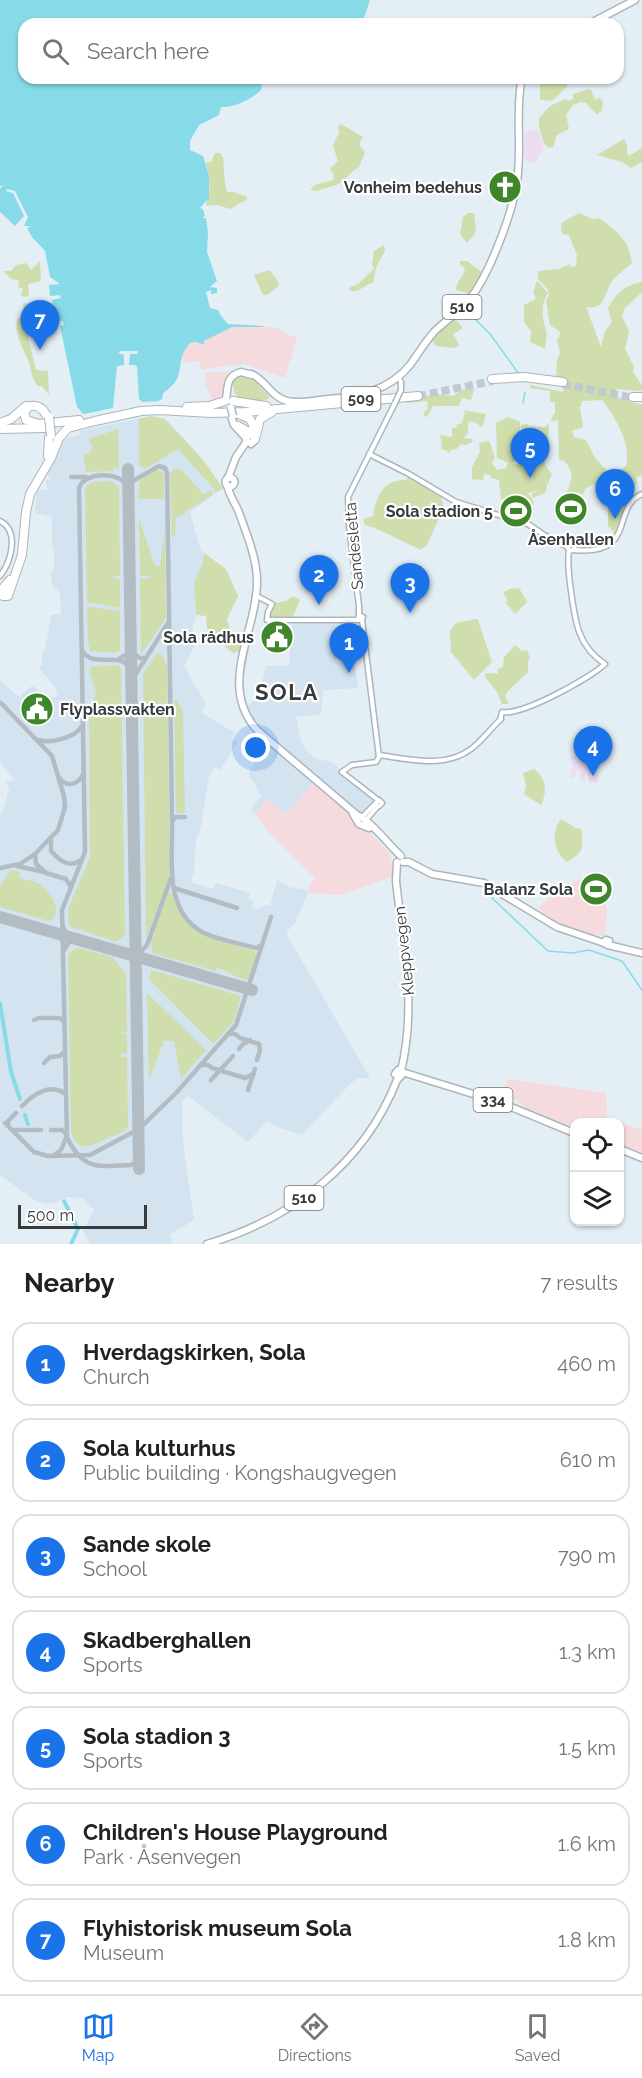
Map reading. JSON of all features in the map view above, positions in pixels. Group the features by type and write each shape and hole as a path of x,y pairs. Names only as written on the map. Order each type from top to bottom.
{"highway":[{"path":"492,380 563,383"},
{"name":"509","path":"171,407 287,407 417,395"},
{"path":"0,427 32,404 44,408 48,417"},
{"name":"509","path":"45,464 50,450 50,436 48,417 37,406 30,406 24,412 26,420 34,424 67,423"},
{"name":"509","path":"0,427 32,427 67,423 143,408 231,407"},
{"name":"509","path":"219,413 231,407"},
{"name":"509","path":"250,439 263,416 287,407"},
{"name":"509","path":"0,427 34,429 159,410 240,414 253,422"},
{"name":"509","path":"2,592 18,560 23,511 28,493 63,433 73,426 95,421"},
{"path":"238,426 250,432 253,422"},
{"path":"250,439 255,430 253,422"},
{"path":"0,427 40,435 48,445 45,464"}],"main road":[{"path":"600,18 635,0"},
{"name":"510","path":"250,439 233,423 227,390 229,380 235,374 241,372 258,377 277,397 295,402 365,395 382,387 409,366 434,332 474,293 493,256 514,195 519,166 522,84"},
{"name":"510","path":"231,407 238,426 250,439"},
{"path":"250,439 239,456 230,482 231,496 257,577 238,678 239,696 245,713 257,730 362,820 400,861 441,876 476,881 487,885 554,925 642,953"},
{"name":"Kleppvegen","path":"207,1244 266,1222 310,1194 334,1173 379,1116 399,1074 407,1034 409,991 396,881 400,861"},
{"name":"334","path":"399,1074 425,1078 499,1102 570,1130"},
{"path":"624,1152 642,1158"}],"street":[{"name":"Sandesletta","path":"379,755 360,618 348,504 351,490 401,388 397,377"},
{"path":"369,453 460,504 530,524 544,535 571,549 599,549 612,541 622,528 628,505 642,494"},
{"path":"0,521 9,527 12,536 8,560 0,576"},
{"path":"362,820 377,803 342,772 352,765 376,762 379,755 417,761 457,756 473,748 504,713 518,712 578,684 605,664 590,652 576,628 567,562 571,549"},
{"path":"255,596 272,604 267,620 360,618"}],"shaded area":[{"path":"530,130 537,130 544,147 535,163 528,162 524,156 525,134"},
{"path":"263,326 280,329 287,335 297,337 285,378 245,364 202,369 199,361 186,363 180,360 187,346 193,342 204,345 204,341 232,327"},
{"path":"227,371 222,395 213,401 206,387 205,373"},
{"path":"151,416 165,419 168,422 203,460 223,488 190,512 200,548 204,553 194,585 196,619 193,624 192,638 195,644 184,667 204,700 202,713 235,733 231,738 238,742 220,770 214,767 209,777 201,826 196,840 191,882 213,889 216,883 250,893 248,899 253,901 252,908 258,909 265,905 270,906 277,880 289,887 309,890 296,921 286,933 370,1078 358,1078 350,1084 302,1135 267,1121 248,1142 188,1096 182,1102 183,1143 194,1220 169,1235 173,1244 90,1244 83,1231 94,1210 82,1198 67,1197 47,1204 36,1201 0,1175 0,814 10,791 6,782 13,780 0,763 0,680 19,697 33,685 44,697 55,697 58,694 39,668 42,664 42,651 45,650 51,615 61,614 60,593 52,585 54,550 52,550 52,517 35,513 37,490 52,489 47,488 46,480 52,479 46,475 62,442 64,439 79,435 80,431"},
{"path":"304,622 335,622 336,662 354,661 358,688 323,690 321,714 296,717 301,742 306,750 317,759 332,762 374,797 373,804 360,815 269,734 259,728 250,716 247,707 258,696 266,666 289,666 292,625"},
{"path":"266,743 313,783 287,814 267,800 255,814 251,809 261,796 249,777 249,773"},
{"path":"573,755 581,764 583,756 588,757 586,765 591,767 594,756 599,757 596,768 598,783 589,783 588,771 585,771 585,781 580,781 580,770 577,770 575,777 570,778 573,766 570,756"},
{"path":"313,783 390,853 393,876 342,895 308,893 315,878 268,832 255,814 267,800 287,814"},
{"path":"594,872 606,877 603,891 607,908 605,936 590,934 560,924 538,908 559,890"},
{"path":"507,1079 606,1093 607,1117 610,1118 570,1118 570,1125 524,1108 525,1106 518,1103 519,1101 502,1096"},
{"path":"624,1123 642,1130 642,1153 624,1146"}],"green space":[{"path":"540,84 567,84 567,87 552,100 540,99"},
{"path":"591,90 595,100 600,98 603,102 602,110 597,115 586,103 580,102 573,105 566,115 569,129 557,135 553,147 550,148 544,144 539,118 550,106 565,99 568,101 573,99 573,94"},
{"path":"341,124 363,137 360,146 365,152 359,167 336,185 316,191 310,190 315,185 333,180 334,174 330,169 338,161 333,146"},
{"path":"624,139 629,156 642,148 642,162 631,168 622,162 597,155"},
{"path":"215,153 220,153 223,157 227,192 247,197 246,200 230,209 206,204 209,178 206,163 212,161"},
{"path":"468,213 474,213 476,230 467,243 460,234 463,217"},
{"path":"579,213 593,219 599,218 622,237 628,248 632,263 613,280 601,303 597,306 586,307 601,347 605,331 612,322 608,308 611,303 626,288 642,282 642,292 624,309 622,316 629,331 625,349 634,367 633,372 642,385 642,391 616,389 618,398 642,405 642,475 636,477 637,484 625,489 614,500 608,499 601,488 593,484 586,488 583,494 566,496 571,473 563,460 559,459 558,420 551,422 555,413 555,402 550,402 550,391 530,388 530,385 563,392 565,380 556,378 557,360 560,353 557,340 560,334 550,325 546,301 549,295 548,290 538,279 538,271 559,269 569,264 571,267 576,266 577,255 569,235 562,234 561,223","holes":["602,400 617,422 627,449 626,466 611,475 595,458 586,440 574,437 572,431 583,427 580,408 582,401"]},
{"path":"384,245 385,250 376,268 373,283 355,291 349,290 374,269 372,265 374,251"},
{"path":"40,261 41,281 28,284 29,295 21,296 23,288 19,288 18,280 11,279 3,271 11,271 16,265 26,263 31,270"},
{"path":"460,261 467,261 483,273 470,294 456,290 465,268 460,265"},
{"path":"269,270 279,286 267,295 263,295 254,275"},
{"path":"537,281 548,293 542,311 547,334 545,349 530,342 531,331 524,322 524,305 536,299 533,292"},
{"path":"26,303 28,313 36,318 36,324 27,333 36,370 48,371 49,395 34,380 18,336 17,319 25,313 23,304"},
{"path":"455,319 463,328 453,334 459,345 455,348 436,346 431,339"},
{"path":"238,375 249,375 269,396 268,399 257,402 238,398 232,381"},
{"path":"462,390 474,390 471,400 462,398 459,406 433,406 427,417 424,413 428,409 427,401 407,403 404,401 436,394 453,396"},
{"path":"462,410 486,414 483,425 480,427 470,421 468,433 463,438 472,439 472,442 466,445 461,444 448,454 448,451 441,449 440,435 452,437 452,428 457,428 456,425 462,423 465,412"},
{"path":"151,416 165,419 168,422 203,460 223,488 215,493 215,490 178,449 145,469 139,465 139,419"},
{"path":"508,417 520,422 521,457 512,463 516,465 518,462 526,462 521,425 545,427 549,423 548,439 544,441 545,465 552,474 549,485 546,481 545,493 533,498 531,494 540,489 528,493 534,502 532,507 501,499 499,480 490,475 484,474 483,480 472,479 472,467 480,452 479,443 489,441 495,458 492,463 497,470 506,468 509,463 497,458 496,423"},
{"path":"118,429 119,468 114,468 113,471 86,472 83,456 93,448 88,439"},
{"path":"174,469 182,470 204,495 211,489 213,492 212,495 176,518 175,536 172,538 170,474"},
{"path":"157,470 164,473 164,499 139,499 139,481"},
{"path":"409,477 440,494 444,507 427,545 421,550 365,525 363,519 373,516 376,502 386,486"},
{"path":"111,481 119,488 120,576 111,577 120,579 120,608 87,602 85,488 93,482"},
{"path":"619,499 626,504 616,535 608,526 608,504"},
{"path":"139,518 155,566 160,566 165,528 166,618 141,654 140,579 150,578 140,576"},
{"path":"204,553 226,569 238,596 227,619 231,632 245,636 240,651 233,653 221,643 214,644 213,638 208,635 206,616 196,615 194,583 202,565"},
{"path":"519,588 527,602 515,614 505,602 508,600 503,593"},
{"path":"293,596 300,600 292,618 270,617 271,608 275,603 286,601"},
{"path":"87,608 120,611 120,651 114,653 90,651"},
{"path":"476,619 492,662 474,680 451,652 450,631 456,623"},
{"path":"515,645 522,651 527,650 530,658 528,672 506,693 509,704 502,704 497,692 485,677 486,673 498,674 498,669 503,667 504,657"},
{"path":"157,654 161,654 167,665 170,876 146,938 143,674"},
{"path":"117,665 121,667 125,935 117,942 71,927 68,909 90,857 89,713 96,693 89,671 91,667"},
{"path":"176,699 183,711 185,812 181,814 176,812 174,702"},
{"path":"534,769 545,786 545,795 541,805 524,794 526,786 523,773"},
{"path":"561,819 582,829 580,852 567,862 559,853 555,842 556,830"},
{"path":"11,870 20,872 19,878 37,883 46,890 55,904 54,918 49,921 0,907 0,886"},
{"path":"168,892 172,893 184,918 203,934 254,950 257,956 248,980 217,968 216,971 152,953 151,942"},
{"path":"79,948 112,957 126,974 127,1032 118,1033 127,1034 127,1053 120,1054 122,1057 127,1057 128,1128 124,1129 124,1132 88,1146 78,1144 71,1131 68,955 74,949"},
{"path":"151,970 241,996 234,1021 213,1044 150,980"},
{"path":"147,993 206,1050 181,1079 174,1041 164,1041 149,1080"}],"water":[{"path":"0,0 370,0 364,18 18,18 18,84 262,84 261,90 253,97 237,104 221,107 219,115 199,125 190,141 190,150 203,156 209,176 209,198 200,208 203,209 205,216 202,218 206,218 207,252 217,281 210,287 217,288 217,293 211,294 211,290 206,292 210,308 218,310 228,324 263,327 232,327 204,341 204,345 196,342 190,343 182,357 179,375 171,387 163,393 162,399 142,402 139,399 137,367 129,365 130,354 137,354 138,351 121,351 118,353 124,355 124,365 117,366 113,408 80,414 60,326 64,325 63,321 57,321 52,300 61,298 60,295 50,296 49,285 60,284 50,277 45,251 27,228 31,226 24,226 28,217 15,191 7,189 6,191 13,193 24,216 15,226 0,212 0,189 3,185 0,186"}],"waterway":[{"path":"470,314 490,334 519,374"},
{"path":"523,403 525,392"},
{"path":"401,506 405,508 409,506"},
{"path":"487,890 492,898 548,951 572,953 589,950 622,961 642,990"},
{"path":"0,1003 11,1072 20,1099"},
{"path":"25,1115 28,1124"},
{"path":"64,1201 78,1229 71,1244"}],"taxiway":[{"path":"139,1154 131,1165 100,1166 85,1161 79,1156 67,1137 62,910 85,852 79,488 88,478 104,475 119,478 128,488 133,481 159,466 165,468 167,473 172,821"},
{"path":"71,477 86,477"},
{"path":"132,680 168,623"},
{"path":"119,659 127,654 131,645"},
{"path":"131,650 139,658 145,658"},
{"path":"83,652 95,659 123,662 128,666 131,674"},
{"path":"0,868 20,864 35,854 58,830 65,807 52,756 1,703"},
{"path":"39,740 63,739 82,726"},
{"path":"60,779 72,784 82,776"},
{"path":"185,817 176,817 172,821 173,882 181,910 190,922 208,935 256,948 262,945"},
{"path":"51,838 51,851 61,860 72,864 81,860"},
{"path":"35,854 36,864 46,873 66,879 71,887"},
{"path":"17,866 44,872"},
{"path":"136,957 147,945 171,878"},
{"path":"174,888 237,908"},
{"path":"5,1123 34,1152 48,1156 90,1155 139,1129 176,1093 236,1025 271,917"},
{"path":"53,932 60,931 63,927 71,938"},
{"path":"64,950 69,942 80,940"},
{"path":"34,1020 60,1018 64,1022"},
{"path":"228,1034 235,1034 259,1044 257,1060"},
{"path":"239,1049 250,1040"},
{"path":"44,1063 50,1057 60,1056 64,1052"},
{"path":"211,1080 233,1056"},
{"path":"200,1065 208,1065 245,1078 253,1074"},
{"path":"248,1090 255,1069"},
{"path":"22,1106 36,1094 47,1090 53,1089 64,1093"},
{"path":"8,1125 8,1121 16,1113"},
{"path":"12,1130 41,1130"},
{"path":"51,1130 62,1130 66,1134"},
{"path":"54,1155 61,1150 66,1138"}],"runway":[{"path":"128,469 139,1169"},
{"path":"0,917 252,990"}],"tunnel":[{"path":"418,396 493,381"},
{"path":"563,384 633,398"}],"place":[{"name":"Vonheim bedehus","path":"505,187"},
{"name":"Flyhistorisk museum Sola","path":"40,350"},
{"name":"Sola stadion 3","path":"530,478"},
{"name":"Åsenhallen","path":"571,509"},
{"name":"Sola stadion 5","path":"516,511"},
{"name":"Children's House Playground","path":"615,519"},
{"name":"Sola kulturhus","path":"319,605"},
{"name":"Sande skole","path":"410,613"},
{"name":"Sola rådhus","path":"277,637"},
{"name":"Hverdagskirken, Sola","path":"349,673"},
{"name":"Flyplassvakten","path":"37,709"},
{"name":"Skadberghallen","path":"593,776"},
{"name":"Balanz Sola","path":"596,889"}],"district":[{"name":"SOLA","path":"287,692"}]}
